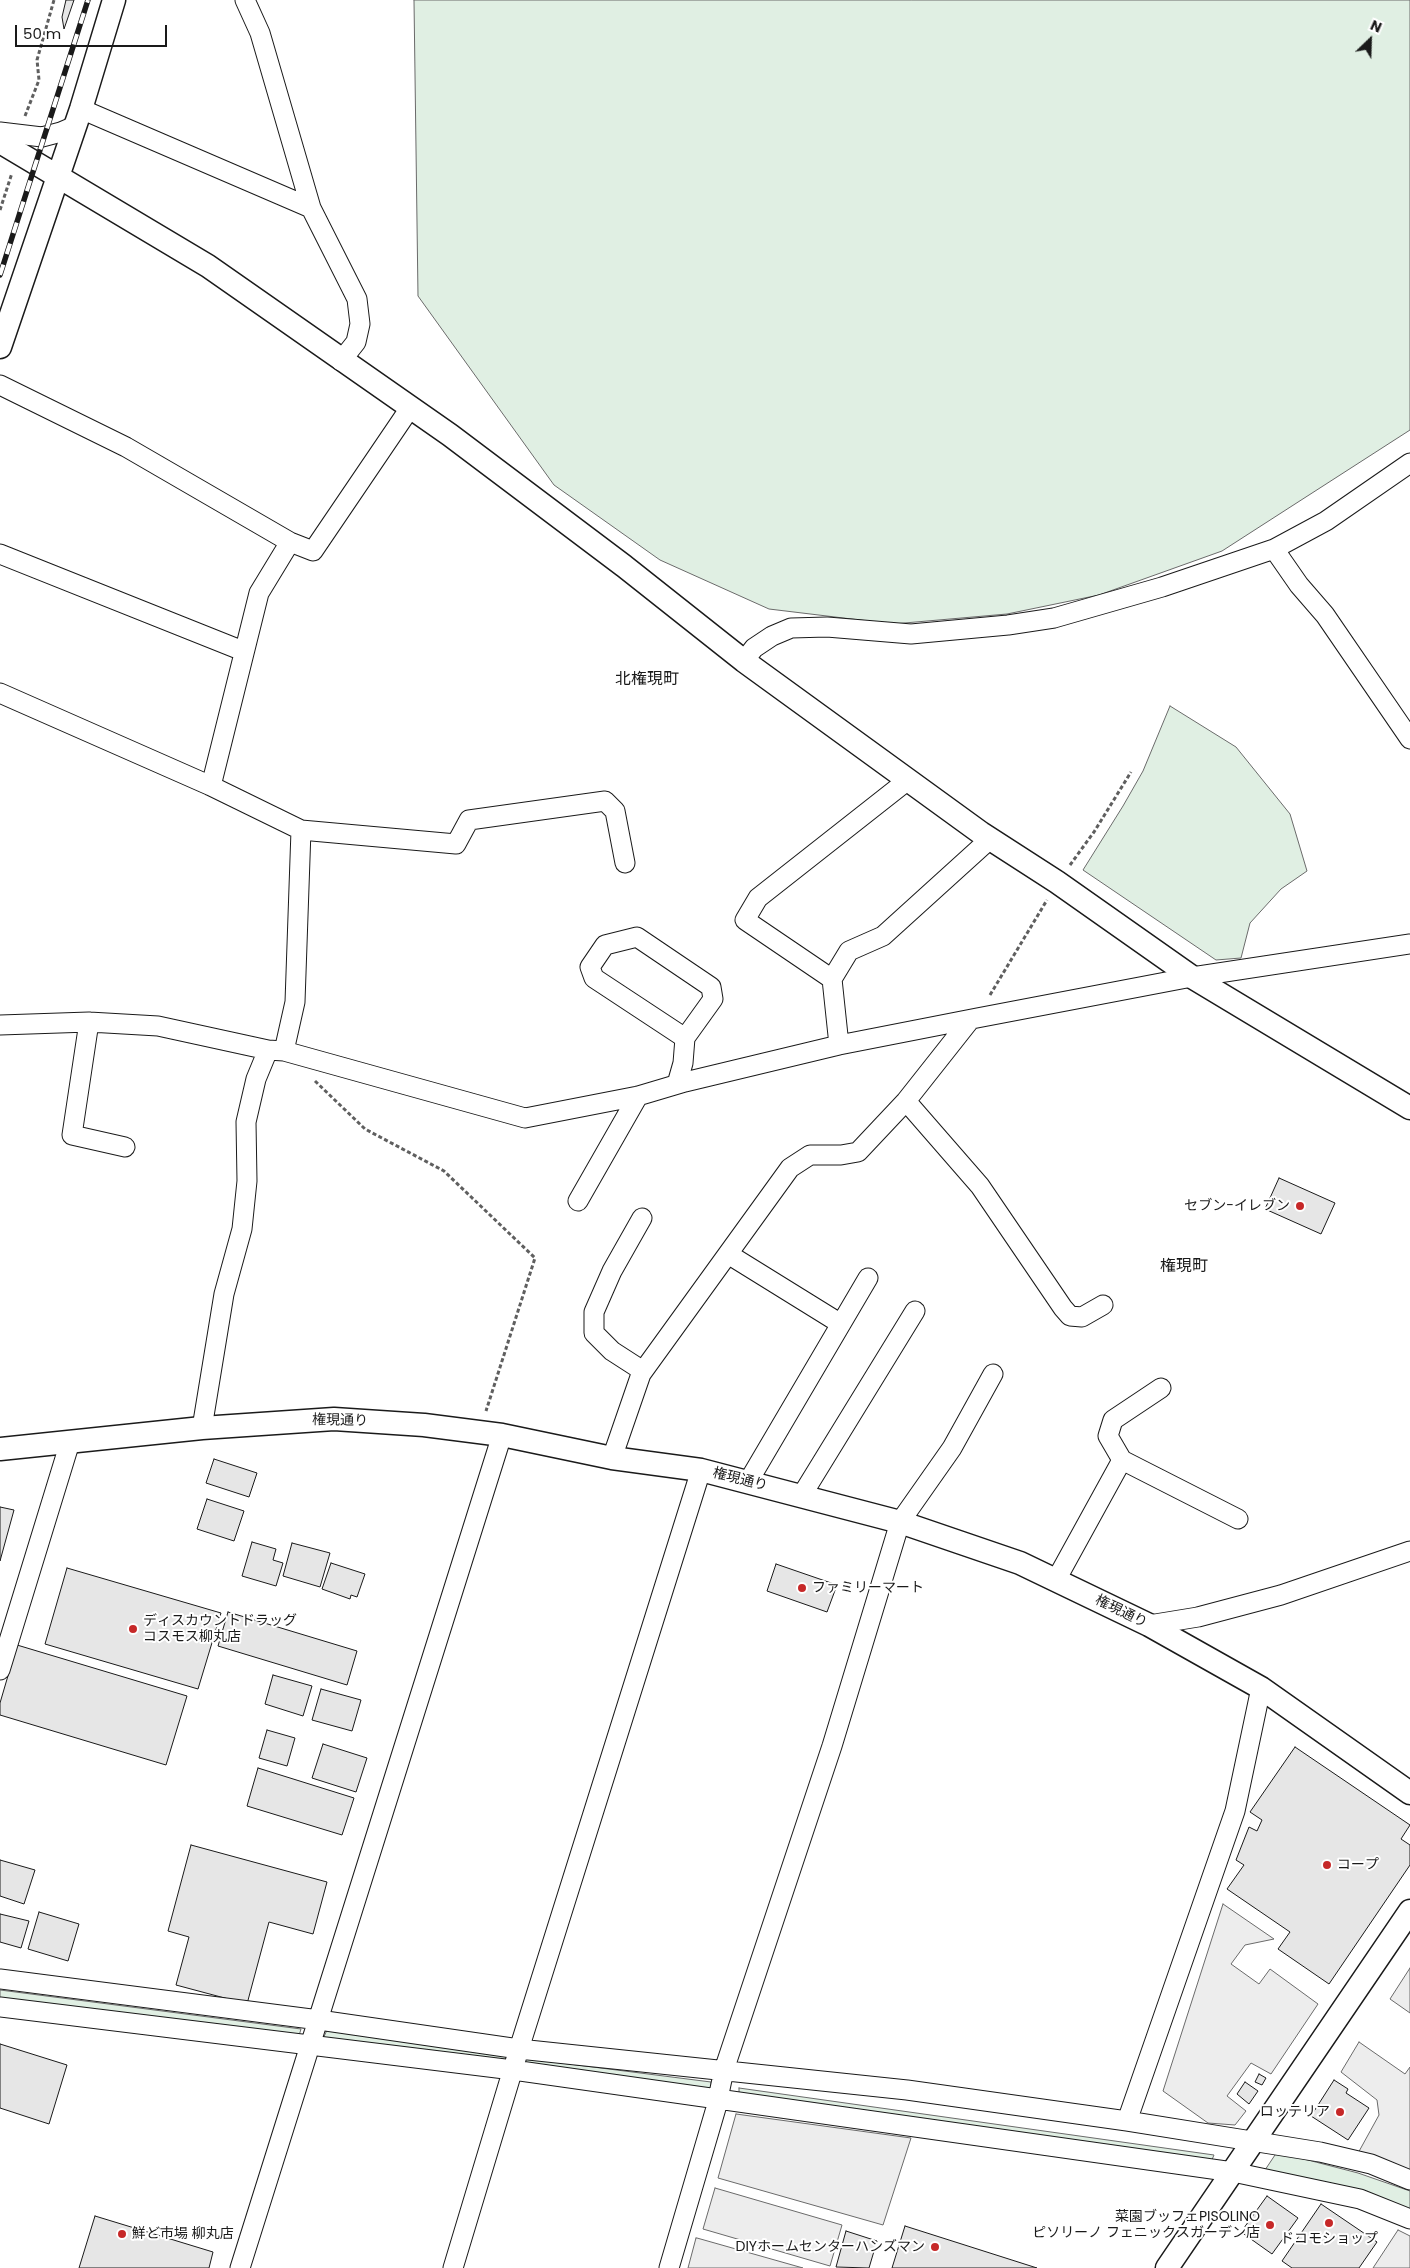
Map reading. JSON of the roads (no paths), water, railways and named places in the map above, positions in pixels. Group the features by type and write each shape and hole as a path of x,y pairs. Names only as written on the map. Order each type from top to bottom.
{"street":[{"path":"0,347 78,118 114,0"},
{"path":"245,0 260,33 311,208 357,299 360,324 356,342 341,360"},
{"path":"9,141 42,137 78,118 311,208"},
{"path":"9,141 58,177 208,266 450,435 624,566 744,661 990,839 1057,882 1192,977 1410,1108"},
{"path":"0,384 126,447 290,542 313,551 410,408"},
{"path":"744,661 754,648 772,636 791,628 827,627 911,634 1054,618 1162,588 1274,548 1326,521 1410,463"},
{"path":"211,786 243,651 259,593 290,542"},
{"path":"1274,548 1299,585 1325,615 1410,739"},
{"path":"0,554 243,651"},
{"path":"0,693 211,786 301,830 456,844 470,820 605,801 615,811 625,863"},
{"path":"832,979 745,920 758,898 908,780"},
{"path":"202,1428 224,1294 242,1229 247,1181 246,1122 256,1079 276,1050 295,1002 301,830"},
{"path":"839,1045 832,979 849,951 883,936 990,839"},
{"path":"677,1084 683,1063 684,1038 712,999 711,987 637,937 605,945 590,967 594,978 684,1038"},
{"path":"0,1025 89,1022 158,1026 276,1050 525,1118 638,1096 677,1084 839,1045 1192,977 1410,944"},
{"path":"612,1458 643,1371 790,1168 810,1155 841,1155 858,1152 906,1101 974,1019"},
{"path":"89,1022 72,1135 125,1147"},
{"path":"578,1201 638,1096"},
{"path":"906,1101 980,1186 1062,1308 1070,1316 1082,1317 1103,1305"},
{"path":"642,1218 612,1271 594,1312 594,1333 612,1352 643,1371"},
{"path":"728,1254 841,1324"},
{"path":"748,1482 868,1278"},
{"path":"802,1496 915,1312"},
{"path":"669,2268 724,2070 832,1746 900,1522 952,1448 993,1374"},
{"path":"1161,1388 1113,1420 1108,1436 1122,1460 1238,1519"},
{"name":"権現通り","path":"0,1449 202,1428 334,1419 424,1425 502,1435 612,1458 701,1470 900,1522 1020,1563 1149,1625 1260,1688 1410,1793"},
{"path":"240,2268 502,1435"},
{"path":"0,1670 70,1442"},
{"path":"1056,1580 1122,1460"},
{"path":"453,2268 519,2049 701,1470"},
{"path":"1149,1625 1198,1617 1281,1595 1410,1551"},
{"path":"1127,2121 1235,1811 1260,1688"},
{"path":"1167,2268 1410,1911"},
{"path":"0,1979 319,2020 519,2049 907,2090 1127,2121 1320,2152 1371,2164 1410,2180"},
{"path":"0,2007 513,2070 1234,2172 1360,2199 1410,2219"}],"railway":[{"path":"0,275 88,0"}],"place":[{"name":"セブン-イレブン","path":"1300,1206"},
{"name":"ファミリーマート","path":"802,1588"},
{"name":"ディスカウントドラッグ コスモス柳丸店","path":"133,1629"},
{"name":"コープ","path":"1327,1865"},
{"name":"ロッテリア","path":"1340,2112"},
{"name":"ドコモショップ","path":"1329,2223"},
{"name":"菜園ブッフェPISOLINO ピソリーノ フェニックスガーデン店","path":"1270,2225"},
{"name":"鮮ど市場 柳丸店","path":"122,2234"},
{"name":"DIYホームセンターハンズマン","path":"935,2247"}],"district":[{"name":"北権現町","path":"647,680"},
{"name":"権現町","path":"1184,1267"}]}
